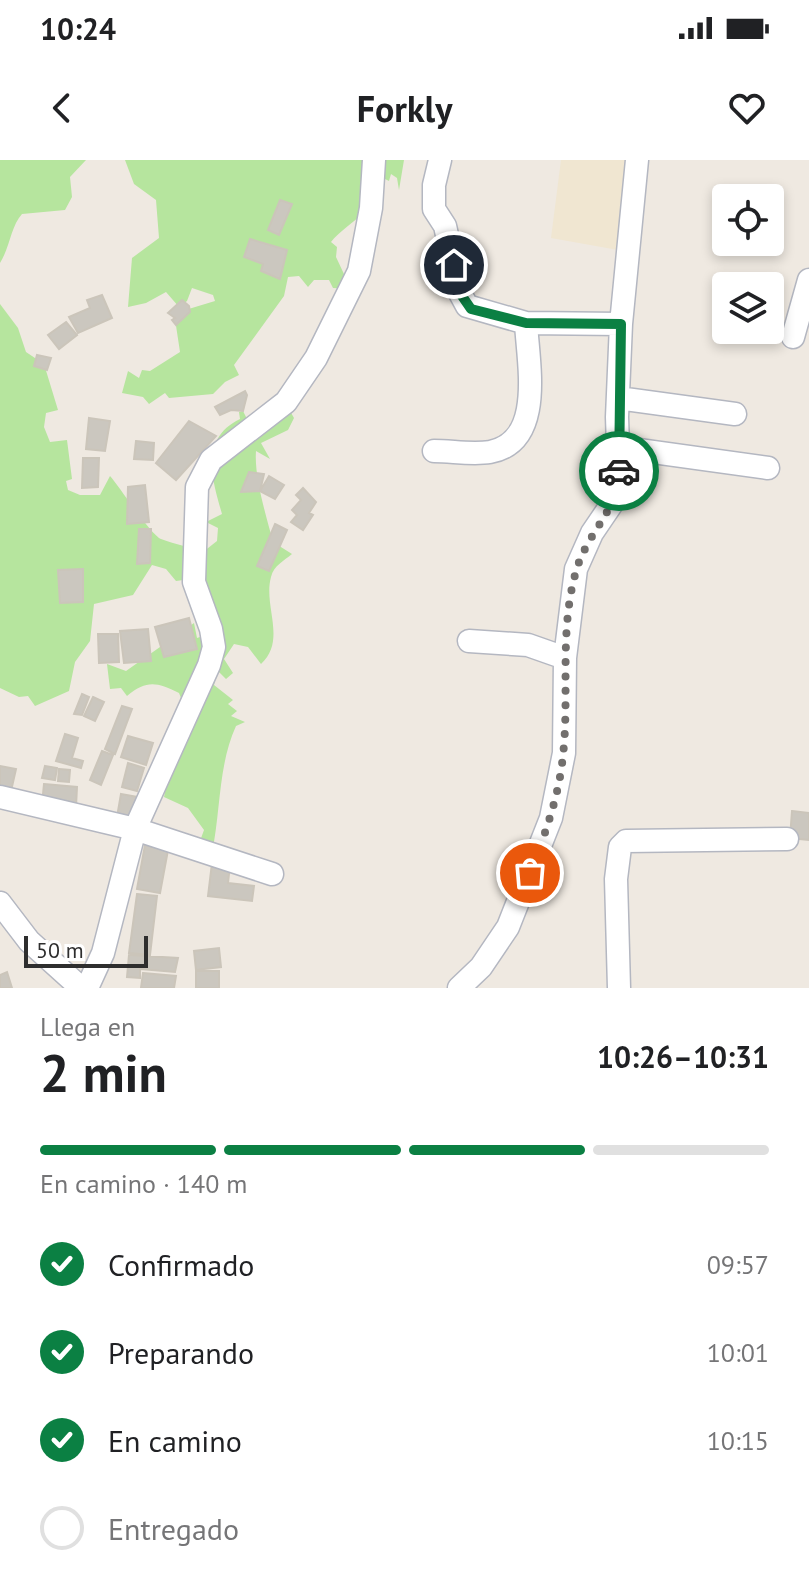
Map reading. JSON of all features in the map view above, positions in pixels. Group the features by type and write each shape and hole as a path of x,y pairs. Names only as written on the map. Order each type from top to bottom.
{"street":[{"path":"87,988 103,953 135,829 209,665 214,647 194,582 195,503 202,474 211,460 286,402 316,358 359,271 371,208 374,160"},
{"path":"440,160 434,185 434,209 448,237 460,293 471,309 526,323 621,324"},
{"path":"459,988 499,944 551,818 564,753 565,658 576,569 592,533 614,498 619,476 621,324 637,160"},
{"path":"793,337 809,280"},
{"path":"434,451 490,452 511,444 520,435 529,405 526,323"},
{"path":"618,398 735,414"},
{"path":"617,447 768,468"},
{"path":"469,641 528,645 565,658"},
{"path":"0,797 135,829 272,874"},
{"path":"619,988 616,862 620,847 626,841 787,839"},
{"path":"0,903 29,941 81,988"}],"shaded area":[{"path":"561,160 630,160 618,250 551,238"}],"green space":[{"path":"0,160 86,160 70,177 72,197 65,210 22,214 0,263"},
{"path":"125,160 404,160 399,190 397,178 391,174 389,181 383,178 381,189 371,206 331,242 337,247 336,257 351,289 333,288 329,280 314,280 308,287 299,276 288,277 284,296 234,365 239,375 225,382 213,394 169,398 165,393 149,404 143,397 122,393 128,371 139,378 142,370 150,371 180,352 175,319 182,311 215,301 213,295 192,288 187,301 179,307 166,292 146,303 128,307 132,258 159,238 156,200 134,184"},
{"path":"0,304 18,328 26,352 44,364 58,410 46,413 44,427 50,442 67,440 72,479 66,481 68,490 80,495 100,495 110,476 161,539 203,552 217,541 218,528 206,522 222,514 212,474 214,449 218,437 240,419 239,412 243,411 247,419 286,404 294,418 288,430 261,443 270,459 256,451 259,484 273,542 292,554 277,566 271,577 273,634 269,655 261,664 248,647 234,644 224,659 233,673 226,679 217,670 214,685 233,700 228,704 237,711 231,716 245,722 236,726 230,741 212,853 200,841 204,830 188,808 164,797 175,745 187,713 179,693 152,684 140,687 127,696 121,688 110,689 107,664 126,671 194,623 197,638 203,636 191,579 176,581 166,569 152,565 133,595 94,604 90,641 75,662 69,691 35,706 28,696 19,697 0,688"}],"building":[{"path":"280,200 292,204 279,235 268,230"},
{"path":"250,239 287,250 280,279 261,271 263,264 244,257"},
{"path":"102,295 112,318 78,333 69,317 90,308 87,300"},
{"path":"182,300 189,306 190,312 176,325 172,320 175,318 168,313"},
{"path":"66,322 77,335 59,349 48,335"},
{"path":"37,355 51,358 47,370 34,366"},
{"path":"245,391 243,411 231,410 220,415 215,407"},
{"path":"89,418 110,421 105,451 86,449"},
{"path":"189,421 216,436 176,480 156,463"},
{"path":"136,441 154,443 153,460 134,459"},
{"path":"83,458 99,458 98,487 82,488"},
{"path":"249,472 264,474 260,491 241,492"},
{"path":"269,476 284,485 275,499 260,491"},
{"path":"145,485 149,522 127,524 128,487"},
{"path":"303,488 316,502 309,513 313,515 303,530 291,522 297,515 292,510 301,500 296,495"},
{"path":"275,524 287,530 269,571 257,566"},
{"path":"139,529 151,529 150,563 137,564"},
{"path":"83,569 83,602 60,603 58,570"},
{"path":"189,618 197,649 164,657 155,627"},
{"path":"148,629 151,661 124,663 120,631"},
{"path":"98,634 118,634 119,662 99,663"},
{"path":"82,694 89,697 82,715 74,714"},
{"path":"93,697 104,702 95,721 84,716"},
{"path":"122,706 132,709 115,754 105,749"},
{"path":"65,734 78,738 72,758 83,761 81,768 56,761"},
{"path":"128,736 153,743 146,765 121,757"},
{"path":"102,751 113,755 101,785 90,780"},
{"path":"128,763 144,768 137,791 122,787"},
{"path":"0,766 16,769 11,791 0,789"},
{"path":"45,766 57,768 55,780 42,778"},
{"path":"59,769 70,770 69,782 58,781"},
{"path":"44,784 77,787 76,807 42,804"},
{"path":"121,794 138,797 134,820 117,817"},
{"path":"792,811 809,813 809,840 790,838"},
{"path":"145,845 168,850 160,893 137,889"},
{"path":"212,863 230,865 228,883 254,886 252,901 208,896"},
{"path":"137,894 157,896 150,955 129,953"},
{"path":"219,948 221,967 196,970 194,951"},
{"path":"129,955 178,958 175,972 140,969 140,978 127,977"},
{"path":"196,971 219,971 219,988 196,988"},
{"path":"7,972 12,988 0,988 0,975"},
{"path":"143,973 176,976 174,988 141,988"}],"way so far":[{"path":"530,873 551,818 564,753 565,658 576,569 583,549 611,505 619,471"}],"route":[{"path":"454,265 460,293 471,309 526,323 621,324 617,417 619,471"}]}
